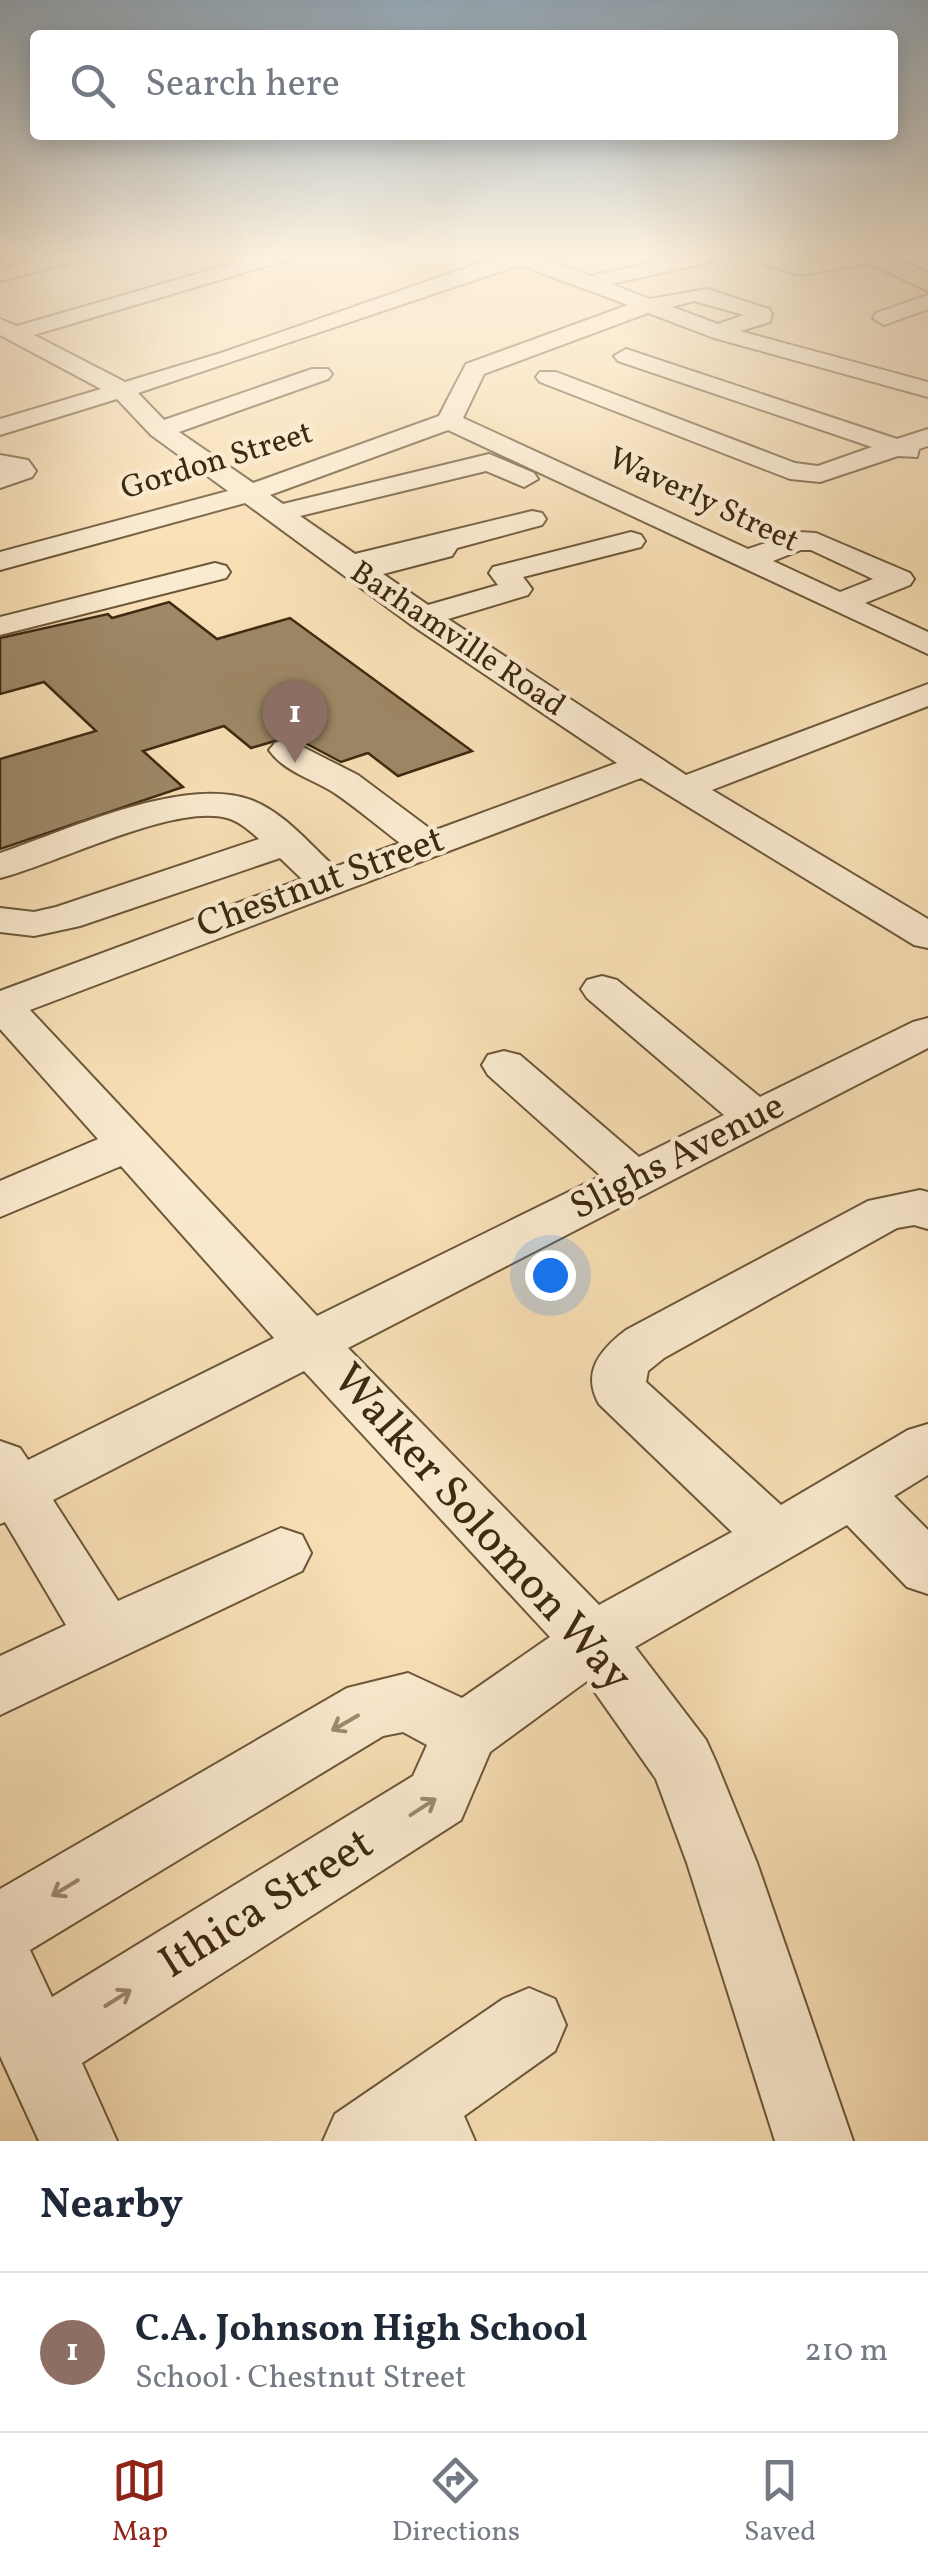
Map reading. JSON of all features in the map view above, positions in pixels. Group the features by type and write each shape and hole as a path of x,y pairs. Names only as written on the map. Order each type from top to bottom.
{"street":[{"name":"Barhamville Road","path":"56,355 122,390 160,430 248,494 421,617 644,766 928,936"},
{"path":"0,427 238,355"},
{"path":"450,421 474,369 512,355"},
{"path":"804,355 928,390"},
{"path":"626,356 928,459"},
{"path":"899,380 928,372"},
{"path":"160,430 320,374"},
{"path":"548,377 790,471 820,474 928,437"},
{"name":"Waverly Street","path":"450,421 510,461 700,538 928,644"},
{"name":"Gordon Street","path":"0,561 248,494 450,421"},
{"path":"276,514 476,464 510,461 631,541"},
{"path":"0,463 14,464 22,471 0,480"},
{"path":"444,543 550,514"},
{"path":"504,573 631,541 666,545 700,538"},
{"path":"747,560 798,541 816,542 899,579 839,603"},
{"path":"352,568 442,550 444,543"},
{"path":"421,617 517,588 504,573 444,543"},
{"path":"0,626 216,572"},
{"path":"683,789 928,694"},
{"path":"287,750 326,777 345,783 427,845"},
{"name":"Chestnut Street","path":"1,1006 644,766"},
{"path":"0,866 202,804 226,805 247,812 328,882"},
{"path":"0,920 34,924 66,917 283,844"},
{"path":"602,989 756,1118"},
{"name":"Walker Solomon Way","path":"1,1006 311,1344 594,1641 683,1762 722,1862 814,2141"},
{"name":"Slighs Avenue","path":"5,1485 311,1344 928,1031"},
{"path":"504,1064 635,1180"},
{"path":"0,1200 129,1144"},
{"path":"776,1537 618,1389 622,1362 645,1344 885,1213 920,1207 928,1212"},
{"path":"0,1928 370,1709 408,1702 466,1732 594,1641 928,1446"},
{"path":"5,1485 106,1636"},
{"path":"853,1493 928,1569"},
{"path":"0,1687 281,1553"},
{"name":"Ithica Street","path":"35,2050 437,1798 466,1732"},
{"path":"0,1965 78,2141"},
{"path":"401,2131 530,2026"}],"building":[{"path":"169,602 217,639 290,618 472,751 398,776 368,753 341,762 292,736 251,748 224,726 143,751 183,787 0,849 0,759 96,731 44,682 0,694 0,638 108,614 112,618"}],"place":[{"name":"C.A. Johnson High School","path":"295,763"}]}
